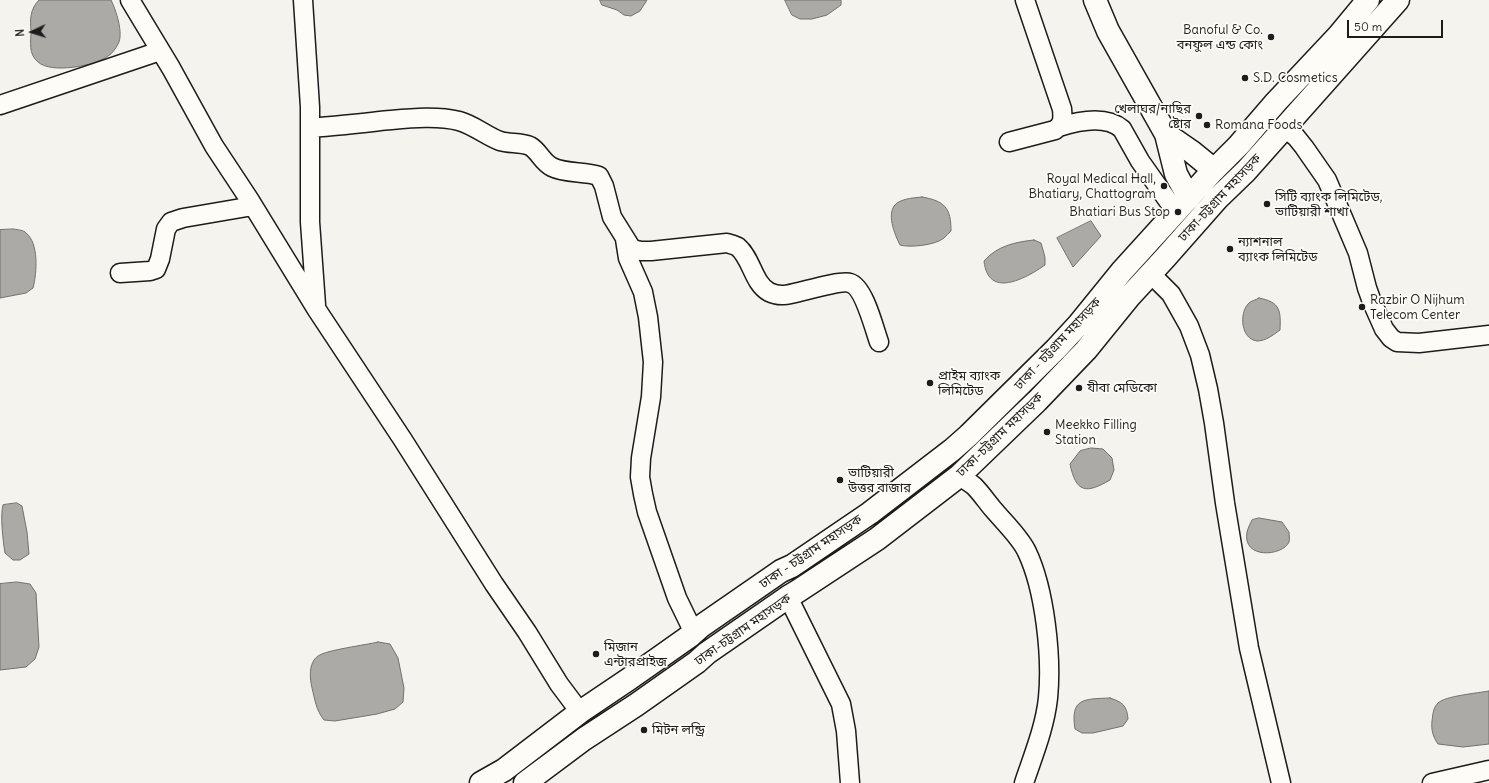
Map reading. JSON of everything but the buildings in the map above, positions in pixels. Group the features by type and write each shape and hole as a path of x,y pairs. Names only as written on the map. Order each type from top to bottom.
{"main road":[{"path":"1095,0 1108,30 1166,134 1182,205"},
{"name":"ঢাকা - চট্টগ্রাম মহাসড়ক","path":"481,783 504,770 580,712 781,571 792,566 870,513 952,450 1056,349 1100,300 1122,271 1339,35 1368,0"},
{"name":"ঢাকা-চট্টগ্রাম মহাসড়ক","path":"526,783 584,739 636,705 697,662 707,653 877,538 959,476 1063,375 1107,325 1129,297 1218,198 1246,171 1398,0"},
{"path":"1166,134 1214,170"}],"street":[{"path":"130,0 214,146 253,206 316,310 403,440 559,684 580,712"},
{"path":"302,0 310,128 310,222 316,310"},
{"path":"1025,0 1062,110 1063,121 1059,127"},
{"path":"0,105 160,51"},
{"path":"310,128 412,118 435,118 460,121 480,130 491,138 502,142 530,146 537,152 542,160 559,170 589,173 599,176 604,186 612,216 632,249 641,251 727,242 738,247 760,284 768,291 776,295 787,295 824,286 849,282 856,286 863,298 879,342"},
{"path":"1009,142 1079,122 1109,122 1119,126 1122,129 1140,161 1182,205"},
{"path":"1284,128 1296,137 1327,180 1358,253 1372,302 1384,329 1390,338 1397,342 1419,343 1489,335"},
{"path":"120,273 150,271 156,269 160,259 166,229 171,222 183,218 253,206"},
{"path":"625,238 628,258 643,292 648,318 653,362 651,397 641,458 640,477 647,512 677,598 694,633"},
{"path":"1151,274 1171,294 1189,326 1200,355 1214,423 1225,503 1249,648 1281,783"},
{"path":"959,476 974,486 1027,551 1036,578 1042,604 1047,634 1049,672 1048,699 1040,732 1024,783"},
{"path":"788,597 841,704 846,731 850,783"},
{"path":"1432,783 1489,770"}],"shaded area":[{"path":"39,0 111,0 120,28 120,40 118,44 111,54 102,60 93,63 62,68 44,66 35,59 31,52 31,14"},
{"path":"600,0 647,0 640,11 631,16 624,15 617,10 602,5"},
{"path":"785,0 841,0 841,5 827,15 812,19 800,19 792,15"},
{"path":"922,197 941,203 945,207 950,217 951,231 944,238 929,244 916,246 900,245 892,224 891,218 893,207 903,200"},
{"path":"1091,221 1101,236 1073,267 1057,238"},
{"path":"14,229 25,232 33,244 36,267 33,288 26,293 0,298 0,230"},
{"path":"1034,240 1041,243 1045,257 1045,265 1028,276 1018,280 1000,283 992,280 987,273 984,261 989,256 1001,248 1020,242"},
{"path":"1259,298 1271,302 1278,308 1280,330 1266,339 1257,341 1248,336 1245,331 1243,326 1243,314 1245,308 1250,302"},
{"path":"1091,448 1103,449 1112,458 1114,470 1110,480 1102,485 1088,489 1083,488 1075,481 1070,464 1080,451"},
{"path":"17,503 22,506 29,554 20,560 13,560 5,553 2,528 2,509 3,505"},
{"path":"1259,518 1282,522 1289,532 1289,542 1285,547 1272,552 1264,553 1251,547 1247,541 1247,530 1252,520"},
{"path":"17,582 30,584 36,593 39,647 35,659 26,667 0,670 0,584"},
{"path":"378,642 390,644 398,658 404,688 403,702 395,709 377,714 335,721 324,720 317,709 311,684 310,671 315,659 322,654 329,652"},
{"path":"1489,691 1489,744 1463,747 1438,744 1433,733 1432,724 1435,707 1438,703 1447,698"},
{"path":"1110,698 1118,701 1125,707 1128,719 1123,726 1093,733 1082,733 1075,729 1075,711 1081,702 1093,699"}],"place":[{"name":"Banoful & Co. বনফুল এন্ড কোং","path":"1271,37"},
{"name":"S.D. Cosmetics","path":"1245,78"},
{"name":"খেলাঘর/নাছির ষ্টোর","path":"1199,116"},
{"name":"Romana Foods","path":"1207,125"},
{"name":"Royal Medical Hall, Bhatiary, Chattogram","path":"1164,186"},
{"name":"সিটি ব্যাংক লিমিটেড, ভাটিয়ারী শাখা","path":"1267,204"},
{"name":"Bhatiari Bus Stop","path":"1178,212"},
{"name":"ন্যাশনাল ব্যাংক লিমিটেড","path":"1230,249"},
{"name":"Razbir O Nijhum Telecom Center","path":"1362,307"},
{"name":"প্রাইম ব্যাংক লিমিটেড","path":"930,383"},
{"name":"যীবা মেডিকো","path":"1079,388"},
{"name":"Meekko Filling Station","path":"1047,432"},
{"name":"ভাটিয়ারী উত্তর বাজার","path":"840,480"},
{"name":"মিজান এন্টারপ্রাইজ","path":"596,654"},
{"name":"মিটন লন্ড্রি","path":"644,730"}]}
